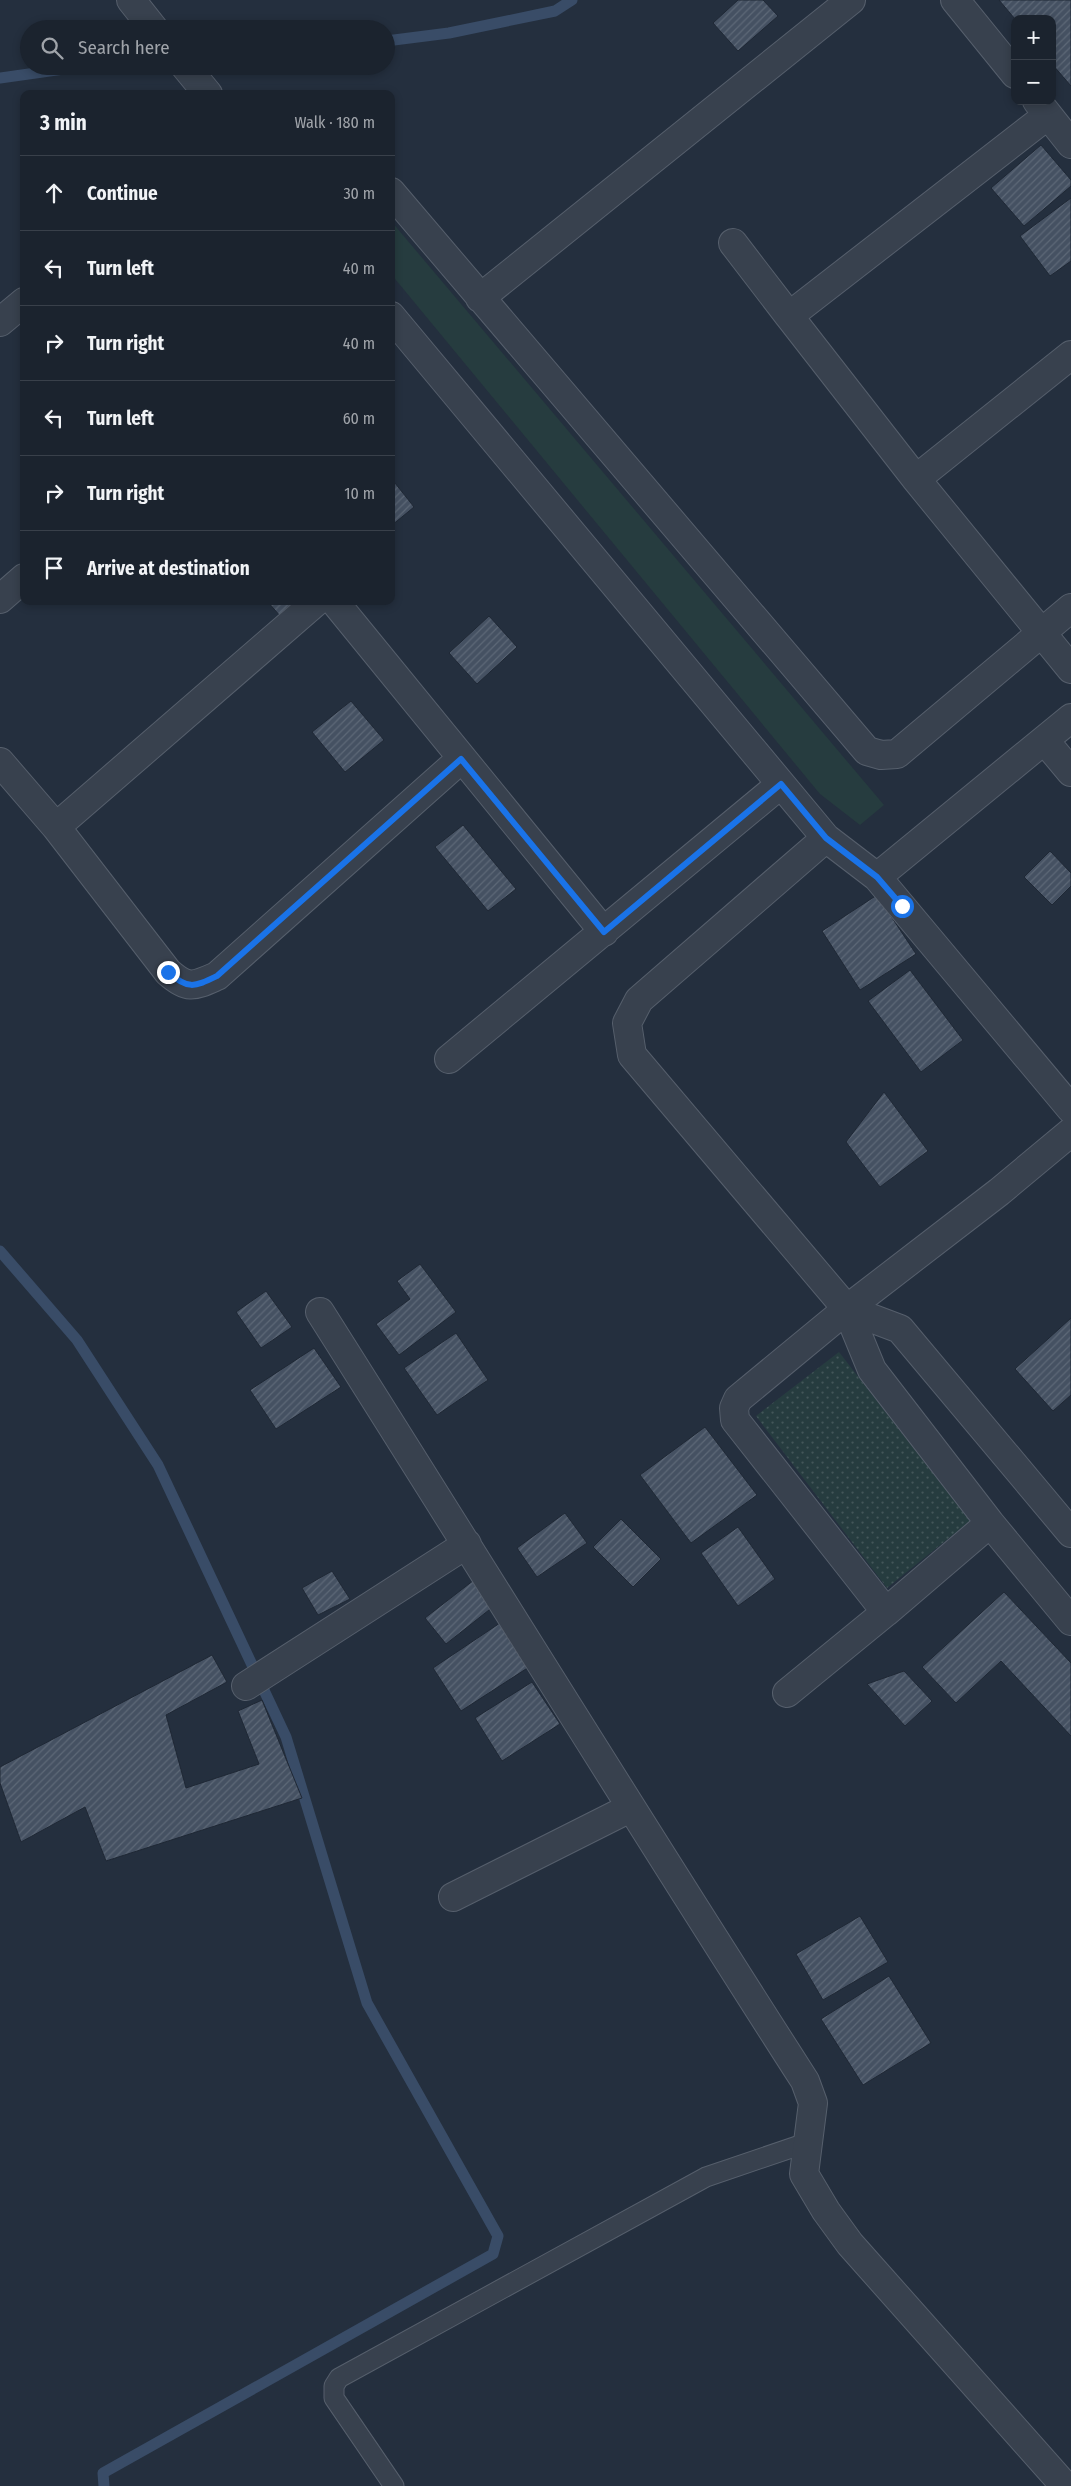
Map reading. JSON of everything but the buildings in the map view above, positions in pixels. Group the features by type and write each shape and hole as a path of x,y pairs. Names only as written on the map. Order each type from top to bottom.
{"street":[{"path":"131,0 147,20"},
{"path":"480,298 851,0"},
{"path":"955,0 1011,69"},
{"path":"193,75 205,90"},
{"path":"790,316 1042,108 1071,144"},
{"path":"395,197 867,751 881,756 896,754 1071,608"},
{"path":"733,243 916,478 1071,669"},
{"path":"0,322 20,305"},
{"path":"395,321 826,838 877,877 1071,1109"},
{"path":"916,478 1071,356"},
{"path":"0,599 20,582"},
{"path":"56,827 312,605"},
{"path":"337,605 604,932"},
{"path":"877,877 1071,718"},
{"path":"1045,741 1071,772"},
{"path":"0,762 56,827 168,972 181,983 195,986 217,976 461,759"},
{"path":"450,1059 781,784"},
{"path":"826,838 639,1000 627,1023 632,1055 847,1309 872,1370 990,1523 1071,1621"},
{"path":"886,1612 735,1420 734,1408 738,1399 847,1309 999,1192 1071,1132"},
{"path":"847,1309 900,1329 1071,1533"},
{"path":"320,1312 467,1544 630,1808 805,2081 813,2103 806,2143 804,2174 826,2212 850,2244 1065,2486"},
{"path":"787,1693 990,1523"},
{"path":"246,1686 467,1544"},
{"path":"453,1898 630,1808"}],"lane":[{"path":"394,2486 334,2398 334,2386 339,2378 706,2176 806,2143"}],"green space":[{"path":"395,226 884,805 860,825 820,794 395,279"},
{"path":"839,1352 970,1521 887,1588 756,1416"}],"waterway":[{"path":"395,40 449,33 555,11 572,0"},
{"path":"0,78 21,75"},
{"path":"0,1251 77,1340 158,1465 286,1737 367,2003 498,2236 493,2254 103,2473 104,2486"}],"route":[{"path":"168,972 181,983 195,986 217,976 461,759 604,932 781,784 826,838 877,877 902,906"}]}
